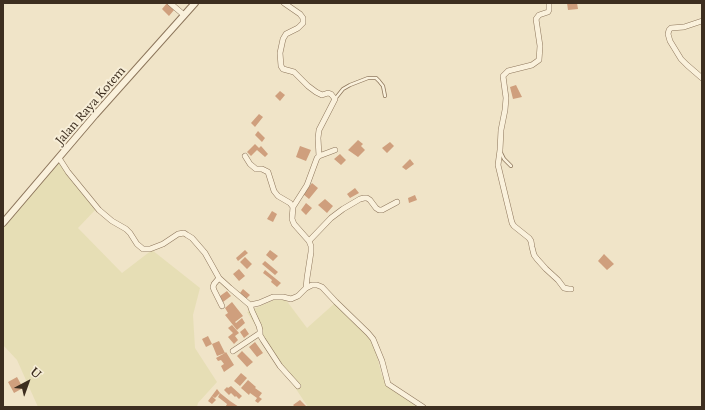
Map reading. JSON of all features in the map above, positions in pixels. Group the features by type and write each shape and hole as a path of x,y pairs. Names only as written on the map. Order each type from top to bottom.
{"street":[{"path":"170,3 184,15"},
{"name":"Jalan Raya Kotem","path":"3,223 95,115 195,3"},
{"path":"284,3 300,14 303,18 303,23 298,28 286,34 283,38 280,53 281,66 283,69 294,72 316,92 322,95 328,93 331,94 335,99 319,130 319,156"},
{"path":"549,3 548,12 539,15 536,19 540,46 539,60 532,65 508,71 503,76 506,98 498,165 512,223 529,238 534,254 546,269 564,288 571,288"},
{"path":"702,21 684,28 671,28 668,34 670,41 681,59 702,78"},
{"path":"306,288 311,246 309,241 294,224 292,219 293,207 307,185 314,162 319,156 335,150"},
{"path":"245,156 250,164 256,169 262,169 268,172 274,191 278,196 290,203 293,207"},
{"path":"59,158 72,177 99,210 112,221 126,229 137,244 143,248 150,249 164,244 178,234 184,233 192,238 205,253 219,278 250,305 259,326 260,335 280,366 298,386"},
{"path":"309,241 331,218 360,199 367,198 379,210 382,210 397,202"},
{"path":"219,278 213,287 222,306"},
{"path":"250,305 273,298 291,298 298,296 312,284 322,287 373,339 382,361 384,374 388,384 423,407"},
{"path":"233,351 260,333"}],"lane":[{"path":"335,99 343,89 368,78 376,78 379,81 383,86 385,96"},
{"path":"500,150 504,159 511,166"}],"shaded area":[{"path":"58,159 97,208 78,228 122,273 152,250 200,288 193,315 195,348 217,382 198,403 197,407 38,407 17,360 3,345 3,223"},
{"path":"283,296 307,328 335,303 373,341 382,376 417,405 413,407 308,407 247,312"}],"building":[{"path":"167,3 174,10 169,16 162,9"},
{"path":"567,3 577,3 578,9 568,10"},
{"path":"516,85 522,97 513,99 510,87"},
{"path":"280,91 285,95 280,101 275,96"},
{"path":"259,114 263,117 255,127 251,123"},
{"path":"258,131 265,138 262,142 255,135"},
{"path":"358,140 363,144 361,146 365,150 358,157 348,150"},
{"path":"390,142 394,146 387,153 382,148"},
{"path":"255,144 259,148 251,156 247,152"},
{"path":"261,146 268,154 265,157 257,150"},
{"path":"300,146 311,150 306,161 296,157"},
{"path":"340,154 346,160 341,165 334,159"},
{"path":"410,159 414,164 406,170 402,167"},
{"path":"312,183 318,188 309,199 303,194"},
{"path":"355,188 359,193 350,198 347,194"},
{"path":"415,195 417,200 409,203 408,198"},
{"path":"325,199 333,206 327,213 318,205"},
{"path":"306,203 312,208 306,215 301,210"},
{"path":"272,211 277,214 273,222 267,219"},
{"path":"245,250 248,253 238,261 236,258"},
{"path":"270,250 278,256 273,261 266,255"},
{"path":"604,254 614,264 607,270 598,261"},
{"path":"245,257 252,264 247,269 240,262"},
{"path":"265,261 278,272 275,275 262,264"},
{"path":"239,269 245,276 239,281 233,274"},
{"path":"265,270 281,283 277,287 271,282 272,280 263,273"},
{"path":"243,289 250,295 246,299 240,293"},
{"path":"227,291 231,296 223,302 220,296"},
{"path":"232,302 243,316 235,322 236,323 242,318 245,323 237,330 225,315 228,313 225,308"},
{"path":"232,325 239,333 235,336 238,340 234,344 228,337 233,333 228,328"},
{"path":"245,328 249,334 244,338 240,332"},
{"path":"208,336 212,344 206,347 202,339"},
{"path":"219,341 225,353 217,356 212,344"},
{"path":"255,342 263,353 257,357 249,347"},
{"path":"242,351 253,362 247,367 237,356"},
{"path":"226,352 234,365 224,372 221,366 224,364 221,360 218,361 216,358"},
{"path":"241,373 247,378 240,386 234,381"},
{"path":"17,377 23,388 14,393 8,382"},
{"path":"248,380 262,393 259,397 262,399 258,403 255,401 257,398 250,393 249,395 241,388"},
{"path":"231,386 242,396 239,399 231,393 229,395 224,390"},
{"path":"217,389 220,393 215,398 212,396 216,400 212,404 208,401"},
{"path":"220,393 239,407 227,407 227,404 218,397"},
{"path":"300,400 307,407 295,407 293,405"}]}
